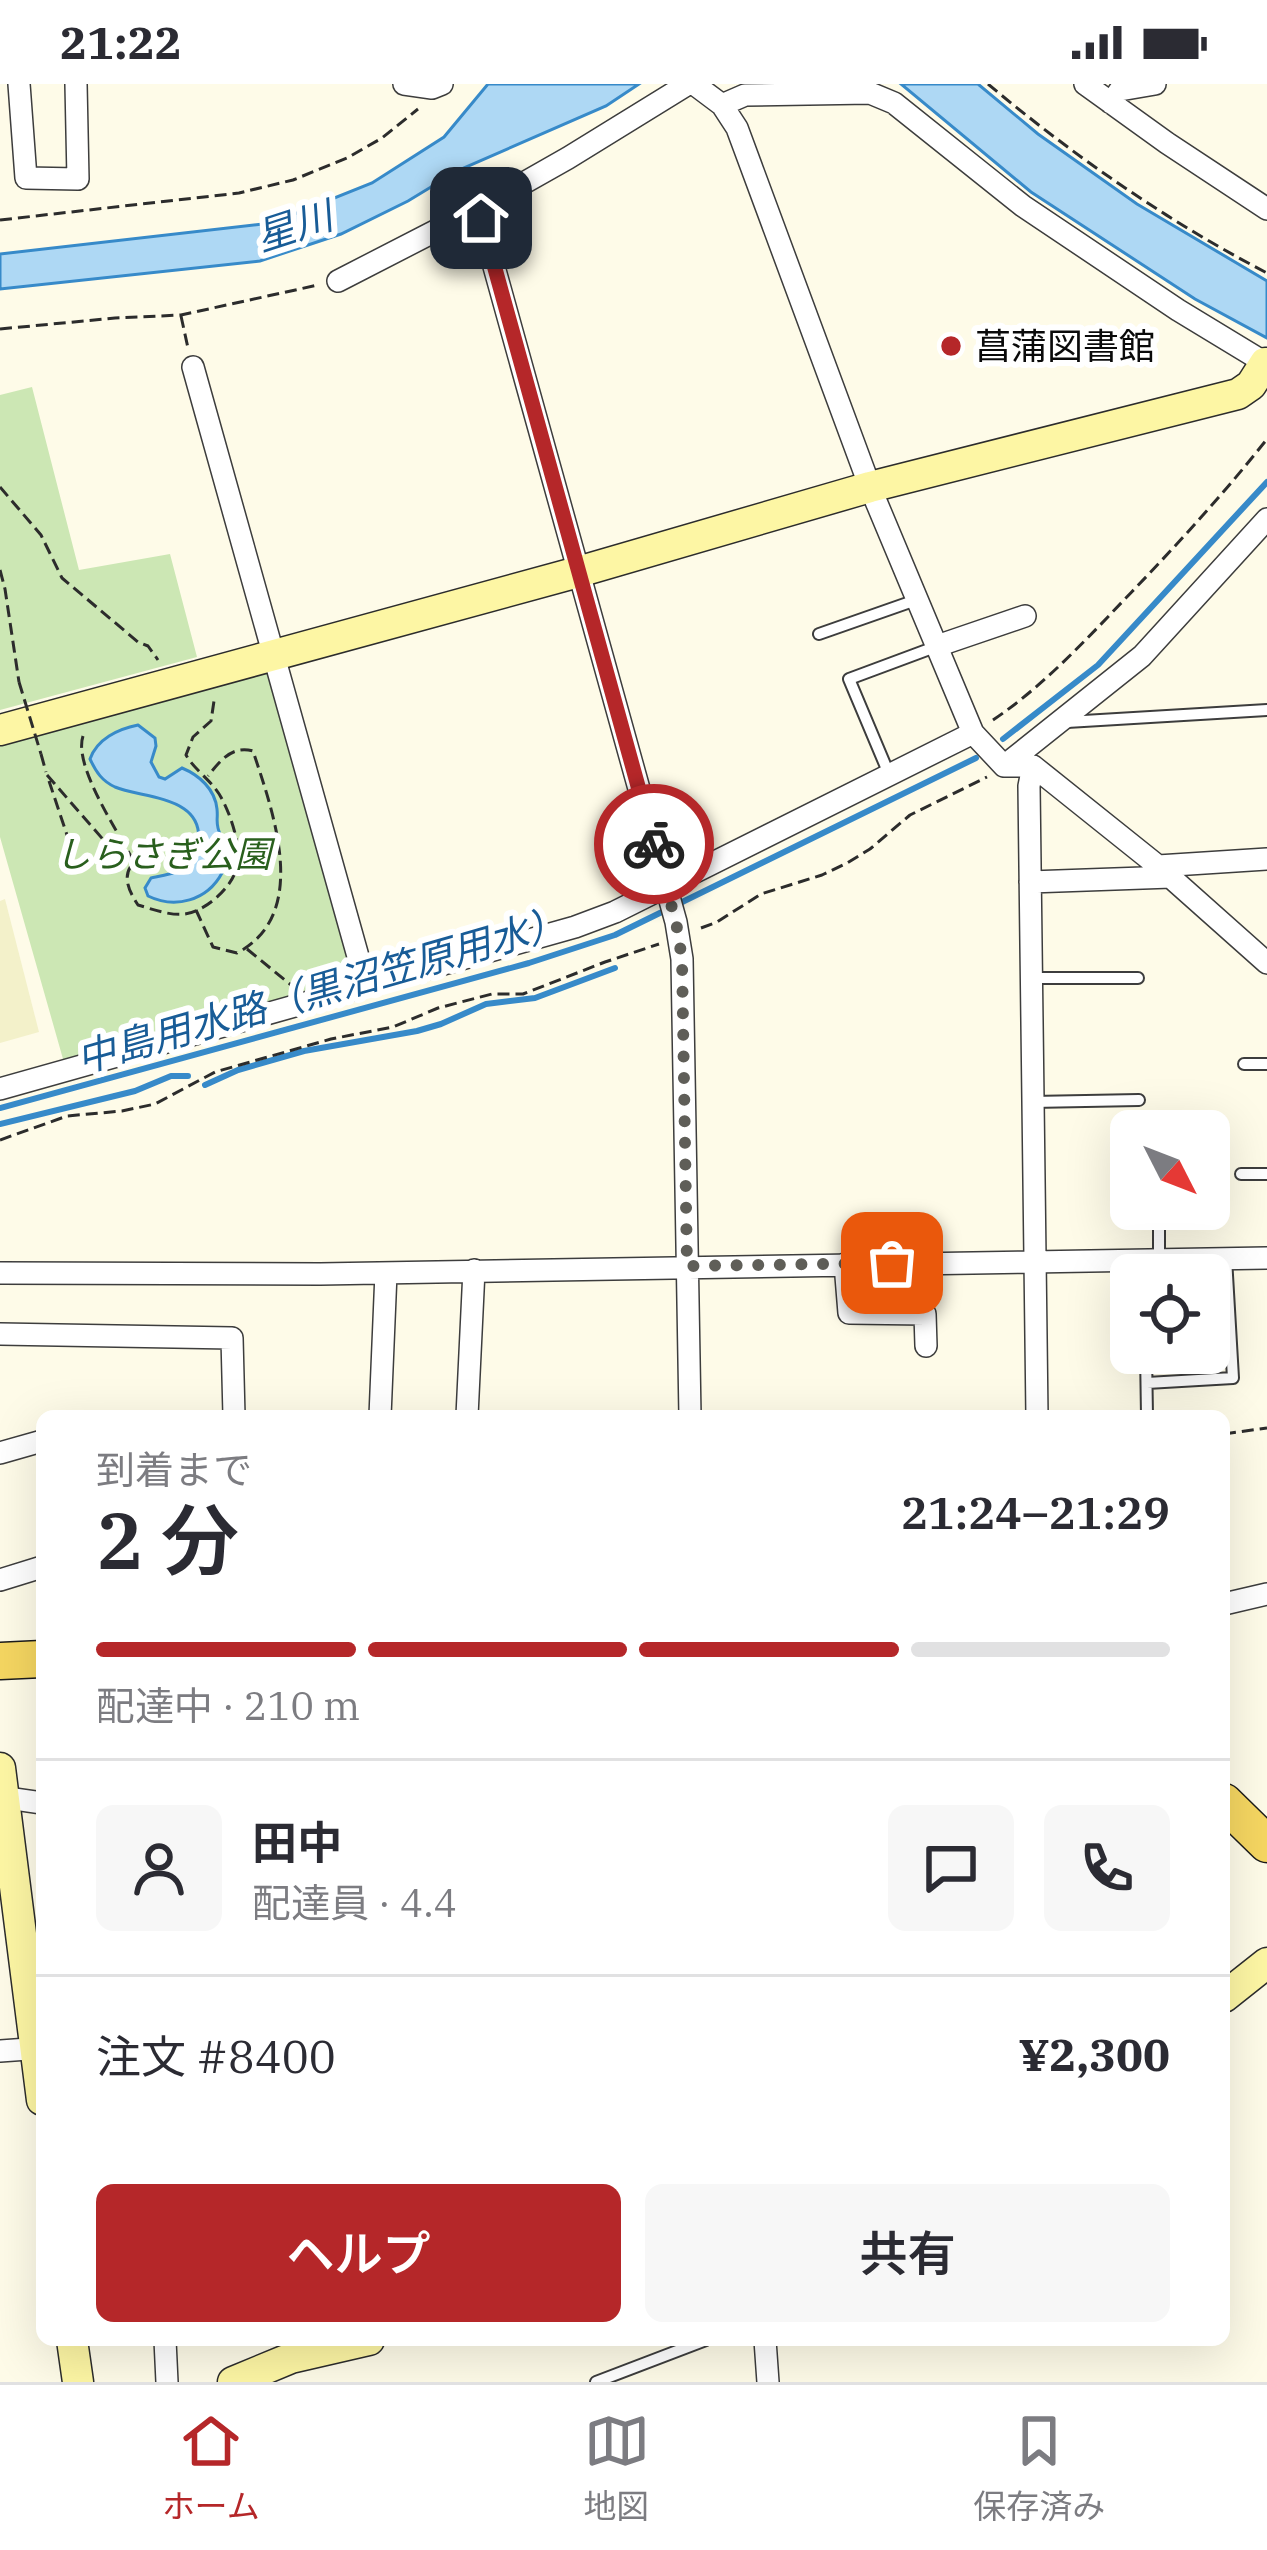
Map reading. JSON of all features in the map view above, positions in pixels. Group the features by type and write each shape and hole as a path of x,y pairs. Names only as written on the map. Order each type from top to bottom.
{"main road":[{"path":"0,1661 36,1659"},
{"path":"1230,1807 1263,1834"}],"street":[{"path":"19,84 26,178 78,179 76,84"},
{"path":"404,84 437,86"},
{"path":"338,281 478,209 691,84 722,105 737,128 870,487 977,736 1001,763 1033,766 1164,872 1267,964"},
{"path":"1085,84 1267,209"},
{"path":"1111,103 1120,90 1155,84"},
{"path":"0,730 870,487 1238,394 1251,385 1266,363 1023,206 880,95 745,95 722,105"},
{"path":"478,209 678,932 690,1410"},
{"path":"193,367 366,985"},
{"path":"1001,763 1142,656 1267,519"},
{"path":"937,646 1024,616"},
{"path":"0,1089 575,927 667,890 889,774 977,736"},
{"path":"1033,766 1029,786 1037,1410"},
{"path":"1030,882 1267,859"},
{"path":"1230,1258 1267,1258"},
{"path":"845,1264 849,1313 925,1314 926,1346"},
{"path":"0,1273 1110,1264"},
{"path":"467,1410 474,1270"},
{"path":"380,1410 386,1273"},
{"path":"0,1334 232,1338 234,1410"},
{"path":"0,1453 36,1443"},
{"path":"0,1580 36,1569"},
{"path":"1230,1603 1267,1594"},
{"path":"36,1801 1,1787 36,2027"},
{"path":"1230,1992 1267,1963"},
{"path":"0,2051 36,2048"},
{"path":"73,2346 78,2382"},
{"path":"165,2346 167,2382"},
{"path":"233,2382 291,2358 343,2346"},
{"path":"766,2346 768,2382"}],"lane":[{"path":"819,634 919,599"},
{"path":"889,774 849,679 937,646"},
{"path":"1058,722 1267,710"},
{"path":"1031,978 1138,978"},
{"path":"1244,1064 1267,1064"},
{"path":"1032,1102 1139,1100"},
{"path":"1241,1174 1267,1174"},
{"path":"1147,1383 1233,1378 1230,1327"},
{"path":"1147,1374 1148,1410"},
{"path":"596,2382 690,2346"}],"path":[{"path":"988,84 1129,190 1267,273"},
{"path":"0,220 239,193 293,180 382,138 420,108 437,86"},
{"path":"0,329 181,315 338,281"},
{"path":"181,315 193,367"},
{"path":"977,736 1082,644 1236,479 1267,439"},
{"path":"0,487 40,535 62,578 148,646 162,667"},
{"path":"0,570 19,682 73,854"},
{"path":"87,730 80,747 82,757 134,862 126,878 138,905 184,914 219,894 238,866 236,838 222,799 186,754 193,737 211,721 213,689"},
{"path":"196,910 213,947 237,952 265,929 278,905 280,869 271,807 253,751 232,752 207,778"},
{"path":"0,1140 67,1116 155,1104 202,1078 276,1053 394,1027 438,1008 492,994 524,994 678,932 717,922 761,894 847,863 910,815 986,778 1001,763"},
{"path":"47,775 128,868"},
{"path":"245,948 296,989 301,1004"},
{"path":"1230,1433 1267,1428"}],"shaded area":[{"path":"5,899 39,1032 0,1043 0,901"}],"green space":[{"path":"32,387 79,570 170,554 197,657 0,710 0,395"},
{"name":"しらさぎ公園","path":"272,671 355,975 350,981 67,1062 0,837 0,741"}],"water":[{"name":"星川","path":"488,84 639,84 606,106 459,170 341,234 260,261 0,289 0,254 272,223 372,183 444,137"},
{"path":"901,84 978,84 1038,134 1137,204 1267,281 1267,338 1195,299 1031,192"},
{"path":"138,725 155,738 151,762 159,777 165,779 182,768 205,784 216,802 227,860 216,883 190,900 158,900 148,896 145,888 151,878 190,863 197,849 194,818 171,802 110,785 90,759 109,736"}],"waterway":[{"name":"中島用水路（黒沼笠原用水）","path":"1003,739 1098,665 1267,482"},
{"name":"中島用水路（黒沼笠原用水）","path":"0,1108 529,963 615,935 976,758"},
{"path":"205,1085 304,1051 417,1031 486,1004 535,998 615,968"},
{"path":"0,1124 135,1091 171,1076 188,1076"}],"way so far":[{"path":"654,844 682,959 687,1266 892,1263"}],"place":[{"name":"菖蒲図書館","path":"951,346"}],"route":[{"path":"481,218 654,844"}]}
